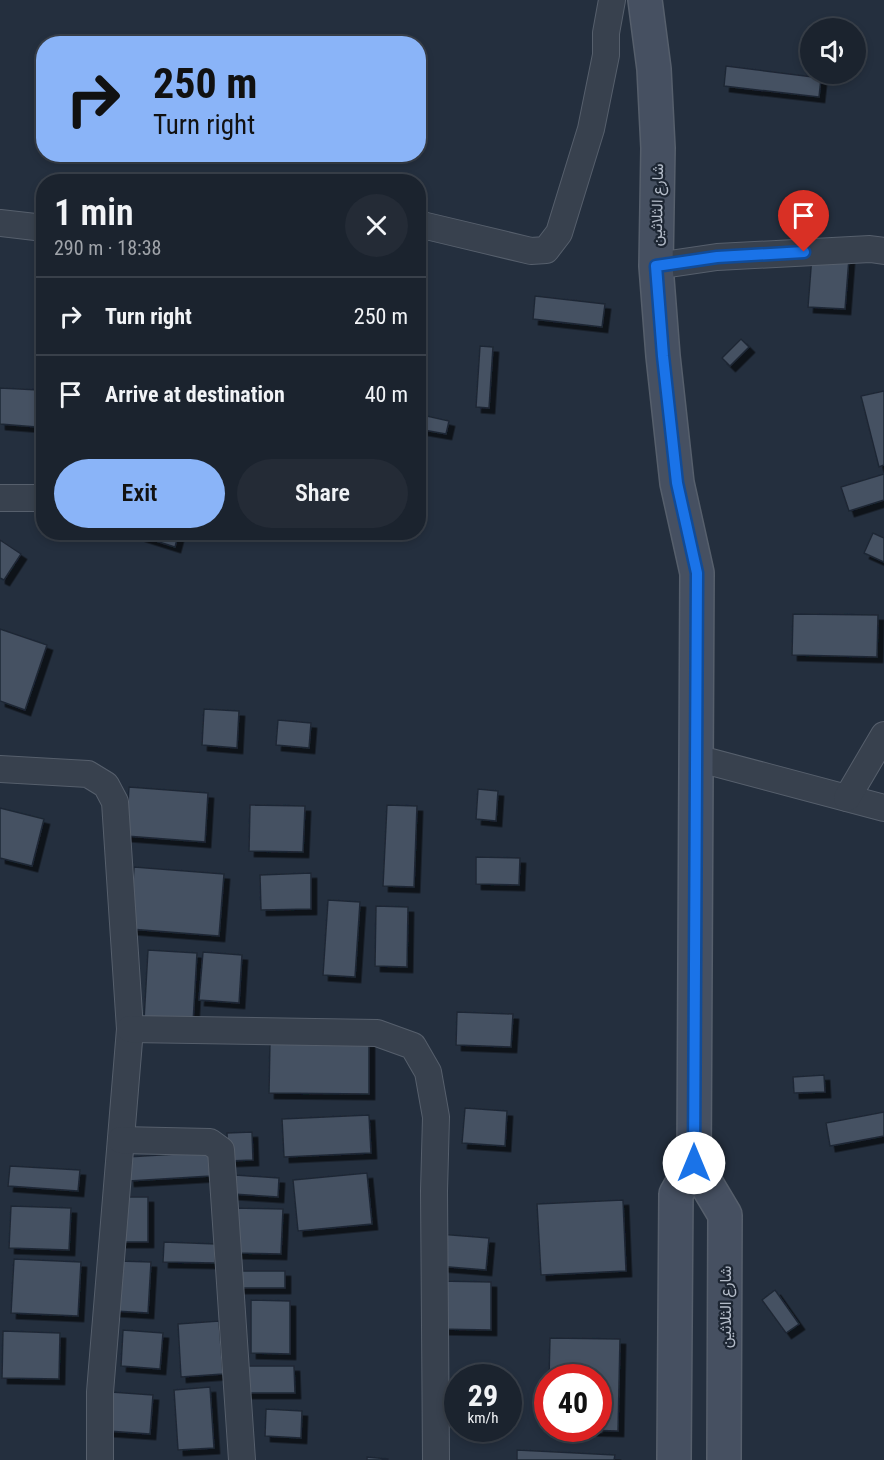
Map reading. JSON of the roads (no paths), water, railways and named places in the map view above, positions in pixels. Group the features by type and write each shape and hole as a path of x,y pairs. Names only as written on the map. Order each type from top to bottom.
{"street":[{"path":"426,226 531,251 546,250 559,233 591,129 606,55 606,33 612,0"},
{"name":"شارع الثلاثين","path":"645,0 654,69 658,137 656,266 663,356 677,483 697,573 694,1163 676,1194 674,1460"},
{"path":"0,223 36,227"},
{"path":"656,266 717,257 870,249 884,251"},
{"path":"0,498 36,498"},
{"path":"847,798 884,735"},
{"path":"696,758 884,808"},
{"path":"0,769 88,774 106,785 116,802 130,1029 100,1392 100,1460"},
{"path":"130,1029 377,1033 413,1046 428,1072 436,1117 434,1191 436,1460"},
{"path":"121,1140 210,1142 221,1150 242,1460"},
{"name":"شارع الثلاثين","path":"694,1163 725,1215 724,1460"}]}
